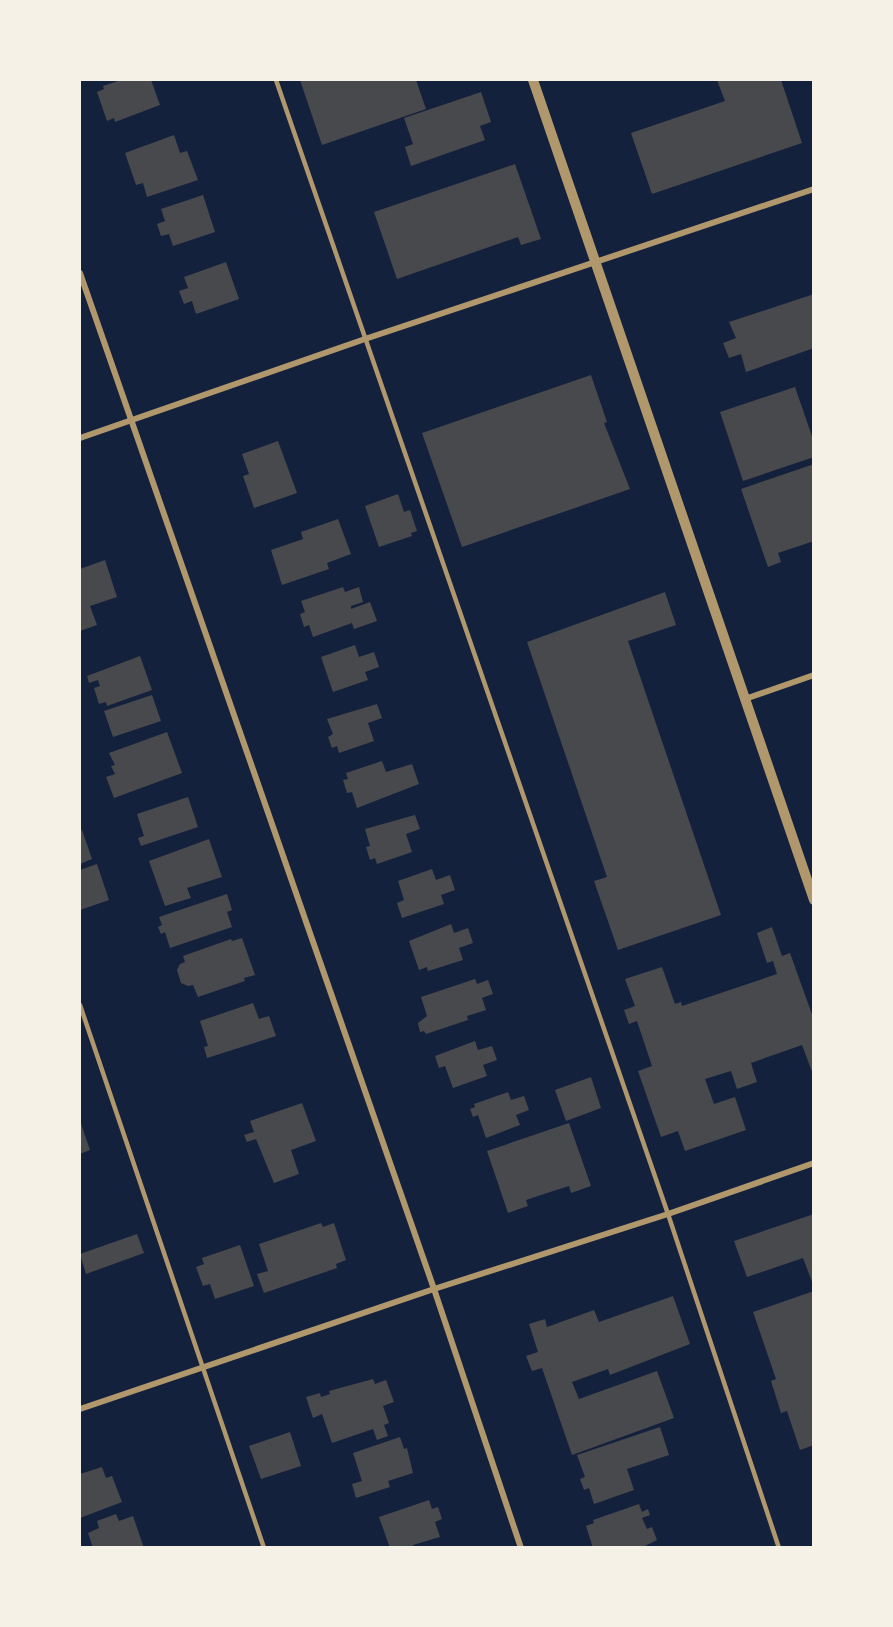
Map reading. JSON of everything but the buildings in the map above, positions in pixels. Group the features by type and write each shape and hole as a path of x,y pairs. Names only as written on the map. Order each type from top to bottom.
{"street":[{"path":"533,80 813,900"},
{"path":"80,438 365,339 813,189"},
{"path":"80,273 434,1289 520,1548"},
{"path":"745,699 813,675"},
{"path":"80,1409 434,1289 668,1214 813,1163"}],"lane":[{"path":"276,80 668,1214 778,1548"},
{"path":"80,1005 264,1548"}]}
